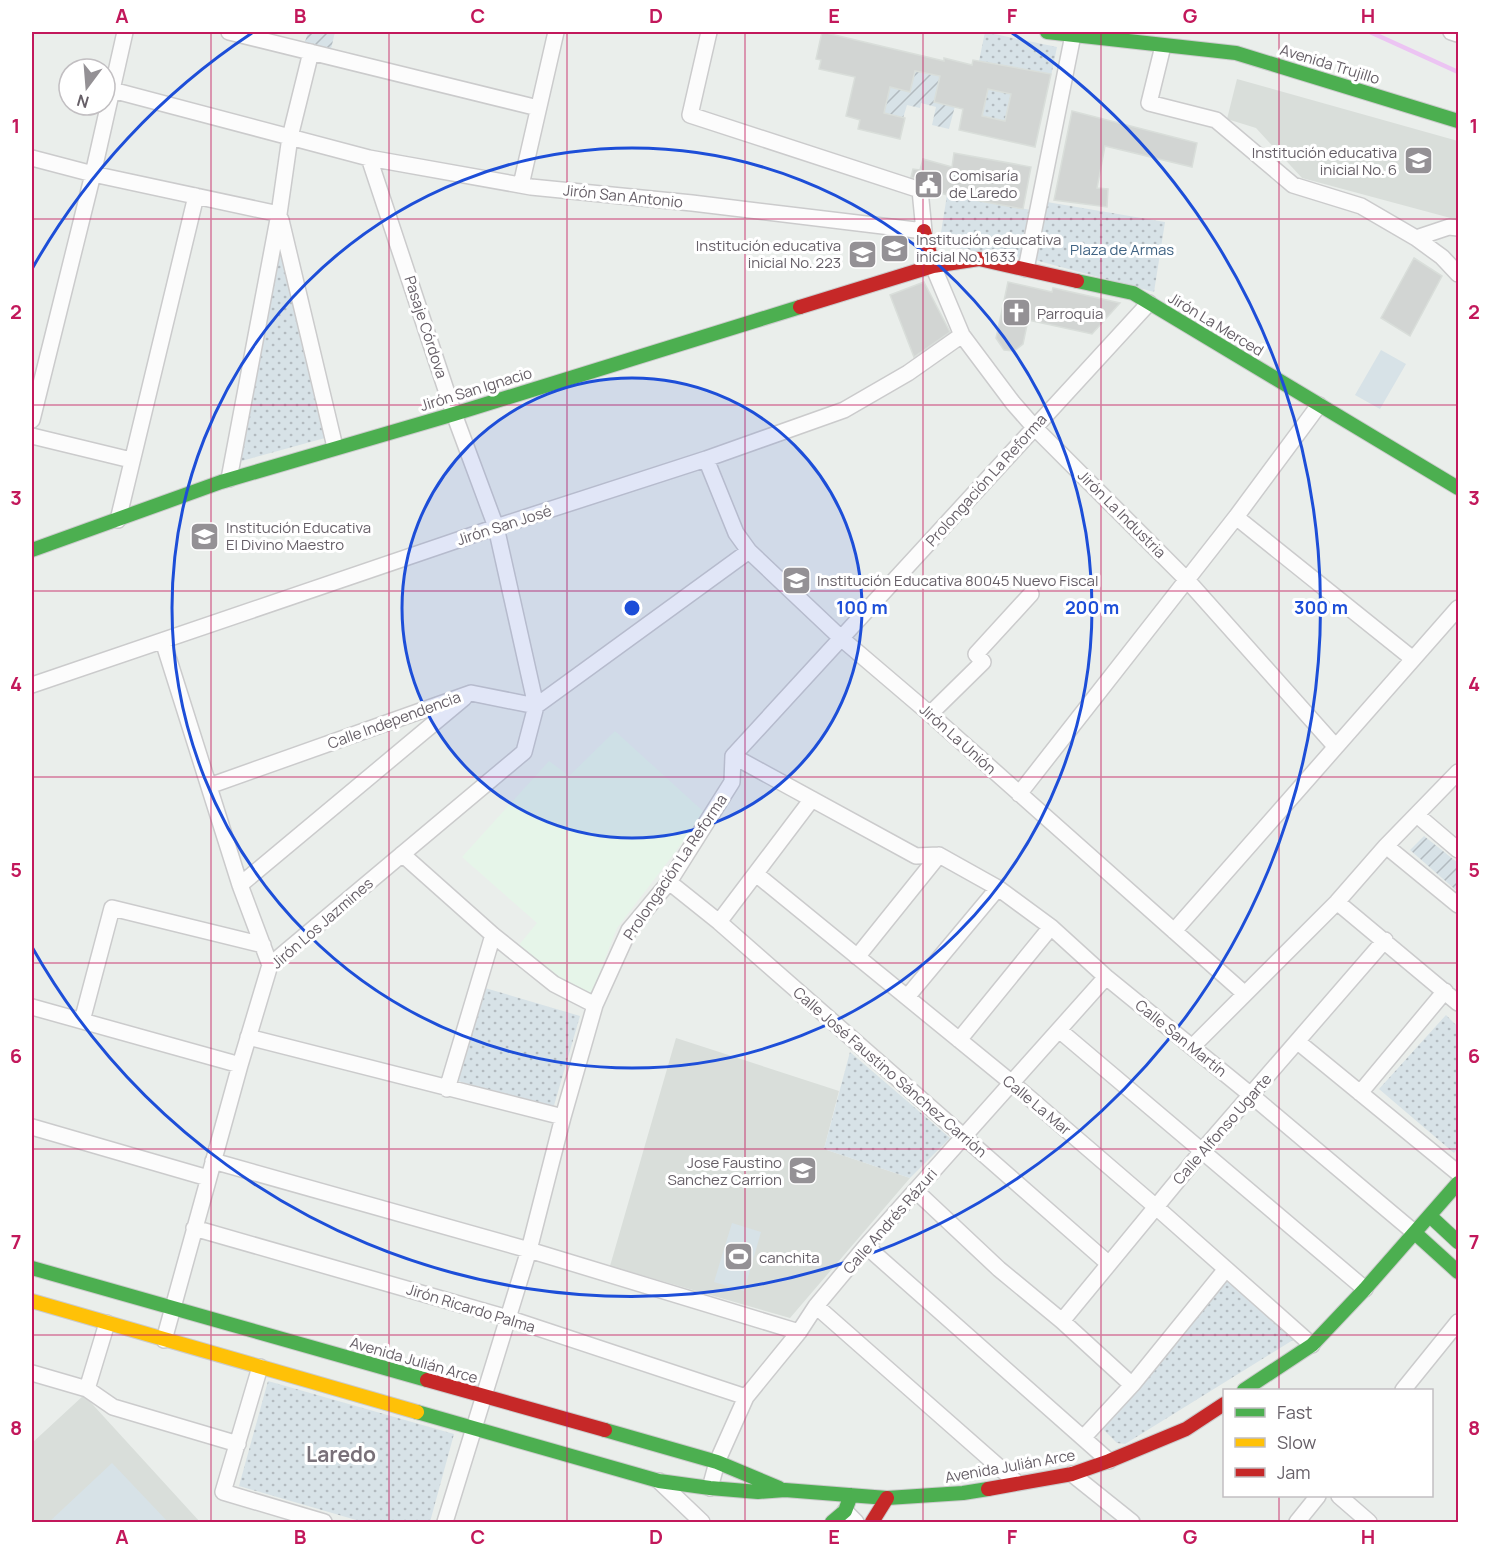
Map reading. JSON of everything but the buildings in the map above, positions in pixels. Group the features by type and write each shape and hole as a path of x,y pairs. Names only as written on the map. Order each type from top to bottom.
{"main road":[{"name":"Avenida Trujillo","path":"1048,32 1236,54 1458,121"},
{"path":"924,231 933,266"},
{"name":"Jirón La Merced","path":"933,266 979,259 1133,293 1458,488"},
{"name":"Jirón San Ignacio","path":"32,550 230,479 453,414 933,266"},
{"path":"1246,1389 1312,1345 1365,1289 1458,1182"},
{"path":"1430,1216 1458,1242"},
{"path":"1415,1233 1458,1272"},
{"name":"Avenida Julián Arce","path":"32,1268 717,1462 785,1490"},
{"name":"Avenida Julián Arce","path":"32,1301 659,1481 710,1488 758,1492 785,1490 887,1498 963,1492 1072,1474 1186,1429 1223,1405"},
{"path":"832,1522 844,1511 851,1495"},
{"path":"872,1522 887,1498"}],"street":[{"path":"117,68 125,32"},
{"path":"229,32 538,108"},
{"path":"520,185 556,32"},
{"path":"709,32 690,115 920,190 924,231"},
{"path":"1451,32 1457,34 1458,32"},
{"path":"1026,269 1073,34"},
{"path":"1163,46 1149,103 1216,120 1293,185 1360,206 1416,238 1442,257 1458,274"},
{"path":"230,479 279,214 290,137 311,52"},
{"name":"Jirón San Antonio","path":"117,91 369,158 520,185 924,231"},
{"path":"32,420 106,117"},
{"path":"32,158 93,174 279,214"},
{"name":"Pasaje Córdova","path":"369,158 453,414 496,527 536,706"},
{"path":"118,519 196,196"},
{"path":"279,214 335,447"},
{"path":"1416,238 1449,228 1458,228"},
{"name":"Jirón La Industria","path":"933,266 962,335 1013,403 1034,427 1187,580 1335,746"},
{"name":"Prolongación La Reforma","path":"445,1522 529,1250 595,1005 629,930 669,882 732,782 733,756 1149,303"},
{"name":"Jirón San José","path":"32,685 496,527 706,459 844,410 908,373 962,335"},
{"path":"1019,794 1236,517 1319,405"},
{"path":"32,436 131,460"},
{"name":"Jirón La Unión","path":"706,459 736,533 749,551 842,639 930,714 1245,994"},
{"path":"1236,517 1413,659"},
{"path":"536,706 749,551"},
{"path":"930,714 983,662 976,654 1031,594"},
{"path":"1174,931 1458,608"},
{"path":"163,641 240,885 270,965"},
{"path":"240,885 471,693"},
{"name":"Calle Independencia","path":"209,786 471,693 536,706"},
{"name":"Jirón Los Jazmines","path":"164,1340 270,965 524,752 536,706"},
{"path":"733,756 916,856 939,855"},
{"path":"1192,1047 1337,902 1386,846 1458,772"},
{"path":"719,922 812,799"},
{"path":"1417,815 1458,850"},
{"path":"1386,846 1458,904"},
{"path":"402,854 493,935 554,984 595,1005"},
{"path":"857,957 939,855"},
{"name":"Calle San Martín","path":"939,855 998,888 1051,927 1106,977 1415,1233"},
{"name":"Calle La Mar","path":"756,874 1012,1083 1312,1345"},
{"name":"Calle José Faustino Sánchez Carrión","path":"669,882 719,922 1109,1264"},
{"path":"907,997 998,888"},
{"path":"1337,902 1458,1003"},
{"path":"82,1021 112,908 263,945"},
{"path":"959,1040 1051,927"},
{"path":"447,1089 493,935"},
{"name":"Calle Alfonso Ugarte","path":"1062,1321 1202,1151 1385,940"},
{"name":"Calle Andrés Rázuri","path":"710,1488 717,1462 746,1397 799,1332 816,1306 866,1246 1106,977"},
{"path":"1360,1093 1445,992"},
{"path":"32,1007 240,1065"},
{"path":"1059,1030 1365,1289"},
{"path":"248,1037 563,1117"},
{"path":"1298,1042 1458,1173"},
{"path":"32,1127 208,1178"},
{"path":"213,1161 529,1250 799,1332"},
{"path":"916,1191 999,1269 1062,1321 1132,1385"},
{"name":"Jirón Ricardo Palma","path":"194,1228 508,1318 746,1397"},
{"path":"866,1246 1109,1461"},
{"path":"1083,1438 1132,1385 1226,1269"},
{"path":"816,1306 1016,1482"},
{"path":"1404,1389 1458,1322"},
{"path":"87,1389 107,1323"},
{"path":"260,1367 223,1492 324,1522"},
{"path":"32,1373 87,1389 113,1407 238,1444"},
{"path":"1072,1474 1132,1522"},
{"path":"659,1481 702,1522"},
{"path":"1297,1522 1317,1497"},
{"path":"1340,1497 1369,1522"},
{"path":"844,1511 856,1522"}],"shaded area":[{"path":"1237,79 1458,141 1458,220 1302,178 1256,128 1227,119"},
{"path":"615,731 705,813 617,928 590,997 558,983 519,945 537,923 462,857 549,761 569,776"},
{"path":"676,1038 839,1091 824,1149 910,1178 790,1318 610,1266"},
{"path":"84,1395 200,1522 32,1522 32,1443"}],"green space":[{"path":"308,32 335,32 331,49 305,42"},
{"path":"985,32 1057,47 1051,76 979,61"},
{"path":"915,71 940,76 955,106 949,129 932,125 936,107 921,103 920,108 907,105 903,118 884,113 890,87 910,91"},
{"path":"988,89 1011,94 1005,121 982,116"},
{"path":"947,195 1031,210 1022,259 939,245"},
{"name":"Plaza de Armas","path":"1047,202 1165,222 1154,292 1035,260"},
{"path":"280,230 325,438 238,462"},
{"path":"1381,350 1406,364 1380,409 1355,395"},
{"path":"1424,836 1458,863 1458,892 1410,850"},
{"path":"485,988 580,1016 553,1109 458,1081"},
{"path":"1446,1015 1458,1027 1458,1148 1454,1153 1379,1089"},
{"path":"850,1052 950,1138 910,1178 824,1149"},
{"name":"canchita","path":"732,1223 761,1232 744,1291 714,1282"},
{"path":"1225,1278 1293,1340 1125,1444 1117,1443 1102,1428"},
{"path":"268,1381 454,1434 430,1522 363,1522 239,1486"},
{"path":"112,1463 168,1522 49,1522"}],"waterway":[{"path":"1370,32 1458,72"}],"traffic: fast":[{"path":"1047,32 1236,53 1458,121"},
{"path":"1077,281 1133,293 1458,488"},
{"path":"32,550 221,482 454,414 800,307"},
{"path":"1246,1389 1312,1345 1365,1289 1458,1183"},
{"path":"1430,1216 1458,1242"},
{"path":"1415,1233 1458,1272"},
{"path":"32,1268 427,1380"},
{"path":"417,1412 659,1481 710,1488 758,1492 785,1490 887,1498 988,1489"},
{"path":"605,1430 717,1462 779,1488"},
{"path":"832,1522 845,1511 851,1495"}],"traffic: slow":[{"path":"32,1301 417,1412"}],"traffic: jam":[{"path":"924,231 933,266"},
{"path":"800,307 933,266 979,259 1077,281"},
{"path":"427,1380 605,1430"},
{"path":"988,1489 1072,1474 1109,1461 1186,1429 1223,1405"},
{"path":"872,1522 887,1498"}],"place":[{"name":"Institución educativa inicial No. 6","path":"1418,161"},
{"name":"Comisaría de Laredo","path":"928,184"},
{"name":"Institución educativa inicial No. 1633","path":"895,248"},
{"name":"Institución educativa inicial No. 223","path":"862,254"},
{"name":"Parroquia","path":"1016,313"},
{"name":"Institución Educativa El Divino Maestro","path":"205,536"},
{"name":"Institución Educativa 80045 Nuevo Fiscal","path":"796,580"},
{"name":"Jose Faustino Sanchez Carrion","path":"803,1171"},
{"name":"canchita","path":"738,1257"}],"district":[{"name":"Laredo","path":"341,1454"}]}
